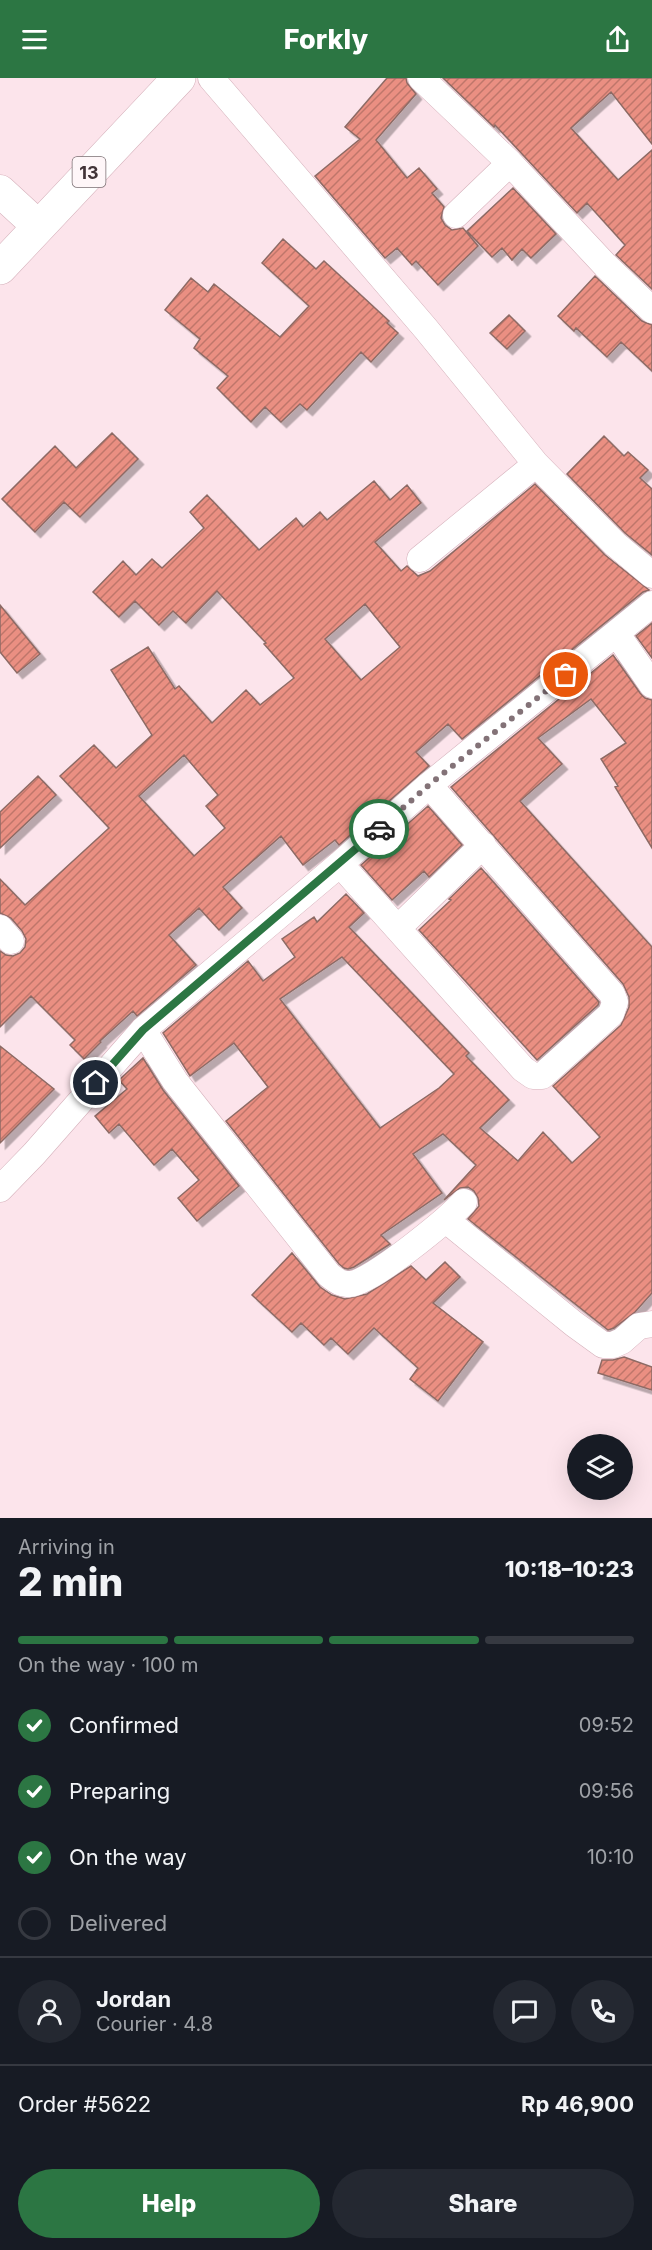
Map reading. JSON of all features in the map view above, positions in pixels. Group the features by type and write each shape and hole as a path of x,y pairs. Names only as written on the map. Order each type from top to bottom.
{"highway":[{"name":"13","path":"0,268 179,78"}],"street":[{"path":"211,78 426,329 536,464 615,544 652,575"},
{"path":"420,78 510,163 605,265 652,310"},
{"path":"456,215 510,163"},
{"path":"0,191 38,226"},
{"path":"420,559 536,464"},
{"path":"0,1189 34,1154 143,1030 340,864 429,785 652,604"},
{"path":"617,633 652,685"},
{"path":"340,864 523,1069 533,1076 543,1076 611,1014 615,1002 612,994 429,785"},
{"path":"398,928 483,845"},
{"path":"143,1030 174,1081 329,1275 341,1284 352,1284 368,1278 446,1220 464,1202"},
{"path":"446,1220 603,1345 613,1345 622,1341 639,1326 652,1324"}],"building":[{"path":"387,78 406,78 407,83 416,94 376,140 407,178 419,168 437,189 432,193 444,207 441,218 445,225 452,230 463,228 478,246 438,285 416,261 412,265 397,248 385,258 315,176 360,139 345,127"},
{"path":"443,78 652,78 652,144 611,92 571,128 618,180 652,150 652,289 616,255 625,245 587,203 577,213 495,125 494,127"},
{"path":"513,188 556,234 531,258 522,249 512,260 502,248 492,257 467,231"},
{"path":"283,239 316,269 324,261 389,321 387,323 398,333 371,362 361,352 307,410 300,404 281,422 265,407 251,422 217,388 228,376 194,348 200,339 165,310 191,278 208,292 214,284 280,337 309,306 262,263"},
{"path":"595,276 642,321 652,325 652,371 621,342 607,357 576,328 574,331 558,316"},
{"path":"509,315 525,331 507,349 490,333"},
{"path":"112,433 138,459 80,517 64,502 35,532 2,499 55,446 76,468"},
{"path":"604,436 624,456 628,452 648,470 640,478 652,489 652,555 625,533 567,474"},
{"path":"374,481 390,500 407,485 421,503 375,542 401,571 407,566 418,576 430,571 535,484 605,555 649,590 643,592 462,739 448,724 416,752 429,766 339,845 335,840 303,865 281,836 223,887 242,908 219,930 199,908 169,935 196,965 137,1016 133,1011 84,1059 70,1045 75,1040 31,996 0,1027 0,951 13,956 20,953 25,947 26,939 11,918 0,913 0,879 25,905 109,828 60,776 94,745 116,768 152,735 111,670 148,647 175,689 179,686 212,723 246,690 260,705 294,678 264,644 266,643 217,591 186,623 173,611 159,625 135,601 119,617 93,592 123,561 136,575 152,559 162,568 204,528 190,512 207,495 259,550 296,518 303,527 320,512 327,520","holes":["365,604 400,647 361,680 325,639","184,755 218,795 206,806 225,828 194,856 139,796"]},
{"path":"0,605 40,654 17,673 0,652"},
{"path":"652,623 652,658 636,636"},
{"path":"613,655 640,693 652,700 652,848 601,759 626,743 591,699 538,738 562,764 520,801 652,947 652,1293 635,1312 608,1330 468,1219 479,1206 474,1191 468,1187 460,1188 444,1200 476,1165 443,1134 413,1154 442,1193 381,1235 390,1244 354,1267 344,1268 226,1121 268,1087 234,1043 190,1076 163,1033 248,961 263,981 295,957 282,939 314,917 317,922 346,894 364,913 349,927 469,1053 466,1056 509,1100 480,1128 518,1161 543,1132 572,1163 600,1137 553,1086 621,1025 629,1007 629,997 623,984 451,787","holes":["342,957 454,1074 439,1088 380,1128 280,999"]},
{"path":"38,776 56,795 0,848 0,812"},
{"path":"428,806 462,845 429,877 424,871 392,900 361,865"},
{"path":"481,868 599,1002 537,1060 419,930"},
{"path":"0,1046 54,1089 0,1143"},
{"path":"143,1058 163,1090 239,1186 197,1221 178,1198 199,1180 172,1149 154,1165 119,1124 109,1133 95,1116 127,1089 119,1080"},
{"path":"292,1253 320,1287 332,1295 345,1299 367,1294 411,1266 426,1280 445,1262 460,1277 433,1303 483,1342 438,1401 410,1379 418,1368 374,1328 348,1354 331,1338 324,1345 301,1323 292,1332 252,1295"},
{"path":"624,1357 652,1367 652,1390 598,1373 602,1360"}],"way so far":[{"path":"379,829 429,785 566,675"}],"route":[{"path":"96,1083 143,1030 379,829"}]}
